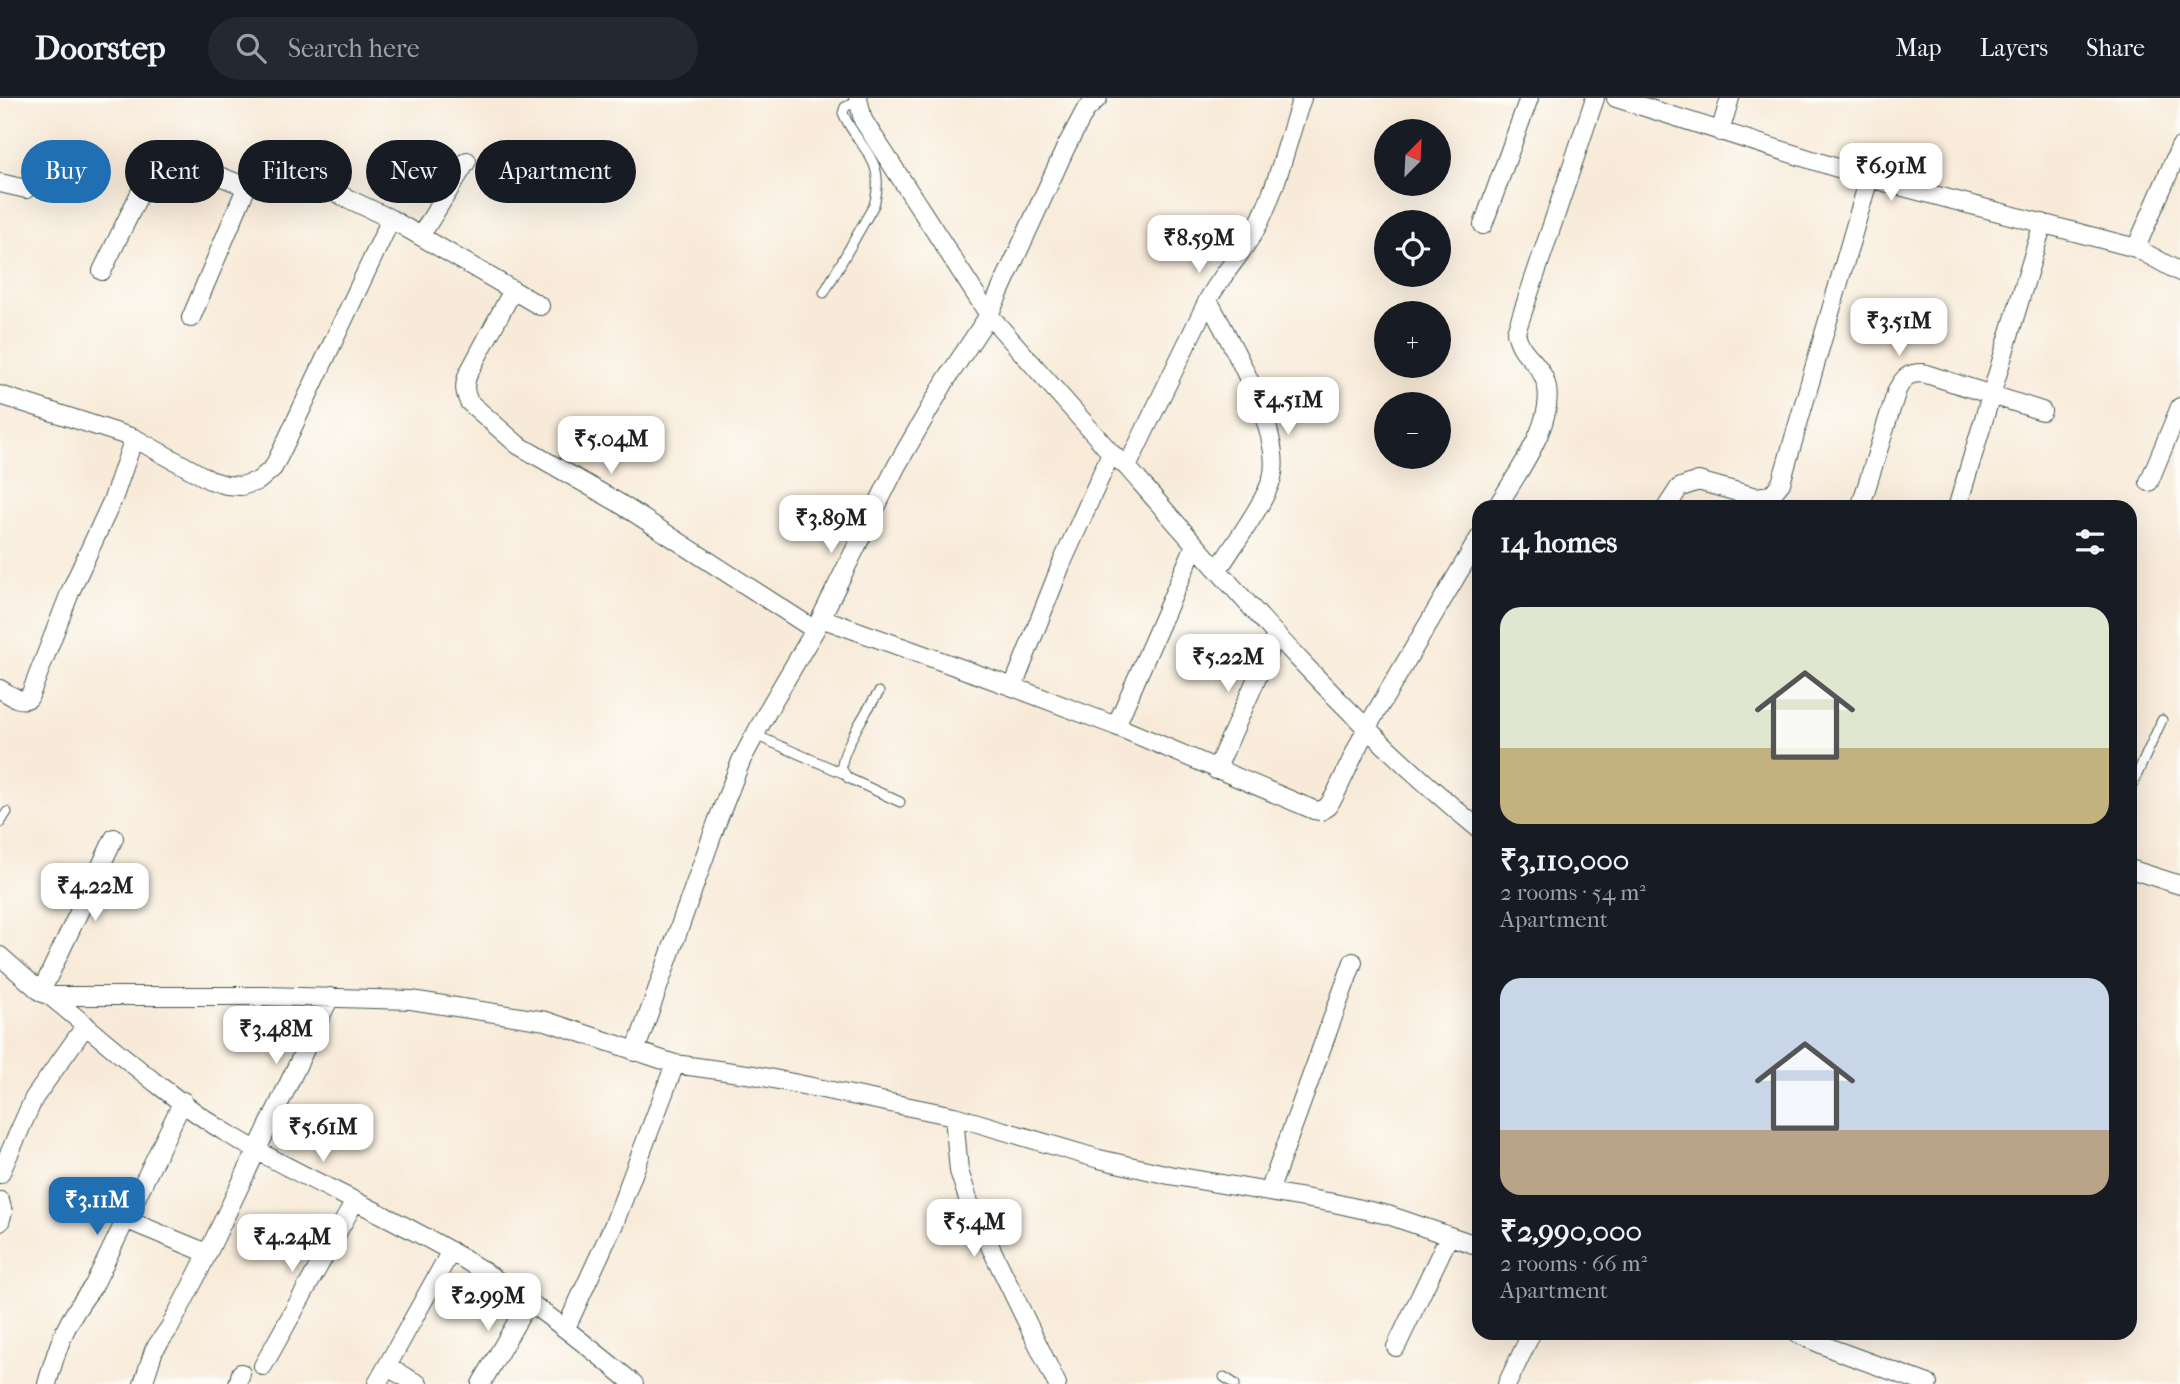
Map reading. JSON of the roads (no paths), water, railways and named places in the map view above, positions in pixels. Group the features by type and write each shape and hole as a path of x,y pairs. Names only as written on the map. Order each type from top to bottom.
{"street":[{"path":"635,1052 741,761 818,624 896,467 946,380 989,315 1066,147 1085,111 1098,98"},
{"path":"1127,467 1221,276 1249,242 1260,222 1302,98"},
{"path":"1483,225 1530,98"},
{"path":"1501,500 1537,437 1548,408 1545,380 1536,363 1519,347 1517,332 1595,98"},
{"path":"1616,98 1869,178 2136,248 2180,272"},
{"path":"1720,132 1730,98"},
{"path":"858,100 863,120 875,141 989,315 1323,687 1442,799 1472,823"},
{"path":"2136,248 2180,147"},
{"path":"102,271 158,156 166,155 238,183"},
{"path":"421,235 467,161"},
{"path":"1671,500 1679,488 1698,481 1756,498 1771,495 1781,482 1869,178"},
{"path":"0,183 21,188"},
{"path":"352,201 421,235 540,306"},
{"path":"191,318 240,203"},
{"path":"0,395 134,438 210,480 241,486 258,481 273,468 284,449 391,219"},
{"path":"1958,500 2043,223"},
{"path":"513,290 468,374 465,393 469,402 518,445 818,624 1013,687 1116,726 1314,810 1321,811 1335,795 1366,729 1472,550"},
{"path":"1208,300 1256,393 1267,426 1273,461 1272,477 1265,494 1218,570"},
{"path":"1863,500 1902,380 1911,373 1923,373 2042,411"},
{"path":"2149,482 2180,407"},
{"path":"0,689 17,698 29,698 71,590 113,499 134,438"},
{"path":"1013,687 1061,565 1111,453"},
{"path":"1116,726 1195,545"},
{"path":"1216,770 1276,635"},
{"path":"45,994 114,838"},
{"path":"2137,871 2180,885"},
{"path":"0,956 45,994 227,1133 451,1251 566,1328 634,1384"},
{"path":"1269,1192 1353,962"},
{"path":"45,994 411,1000 546,1020 675,1064 712,1067 954,1116 1099,1158 1169,1175 1334,1203 1388,1215 1472,1244"},
{"path":"143,1384 153,1350 175,1318 330,998"},
{"path":"0,1174 34,1098 86,1025"},
{"path":"566,1328 614,1224 675,1064"},
{"path":"47,1384 61,1335 75,1309 94,1285 183,1101"},
{"path":"954,1116 959,1171 970,1205 1057,1384"},
{"path":"0,1201 3,1206 0,1222"},
{"path":"263,1366 355,1201"},
{"path":"127,1220 207,1253"},
{"path":"1396,1347 1449,1236"},
{"path":"377,1384 451,1251"},
{"path":"481,1384 528,1301"},
{"path":"1507,1384 1528,1340"},
{"path":"1812,1340 1928,1384"},
{"path":"387,1367 418,1384"}],"lane":[{"path":"824,293 874,205 878,189 878,175 873,159 843,113 845,107 858,100"},
{"path":"879,692 862,719 842,762 842,771 848,778 900,802"},
{"path":"2137,775 2162,720"},
{"path":"755,735 845,774"},
{"path":"0,823 8,811"},
{"path":"1224,1377 1235,1384"}]}
